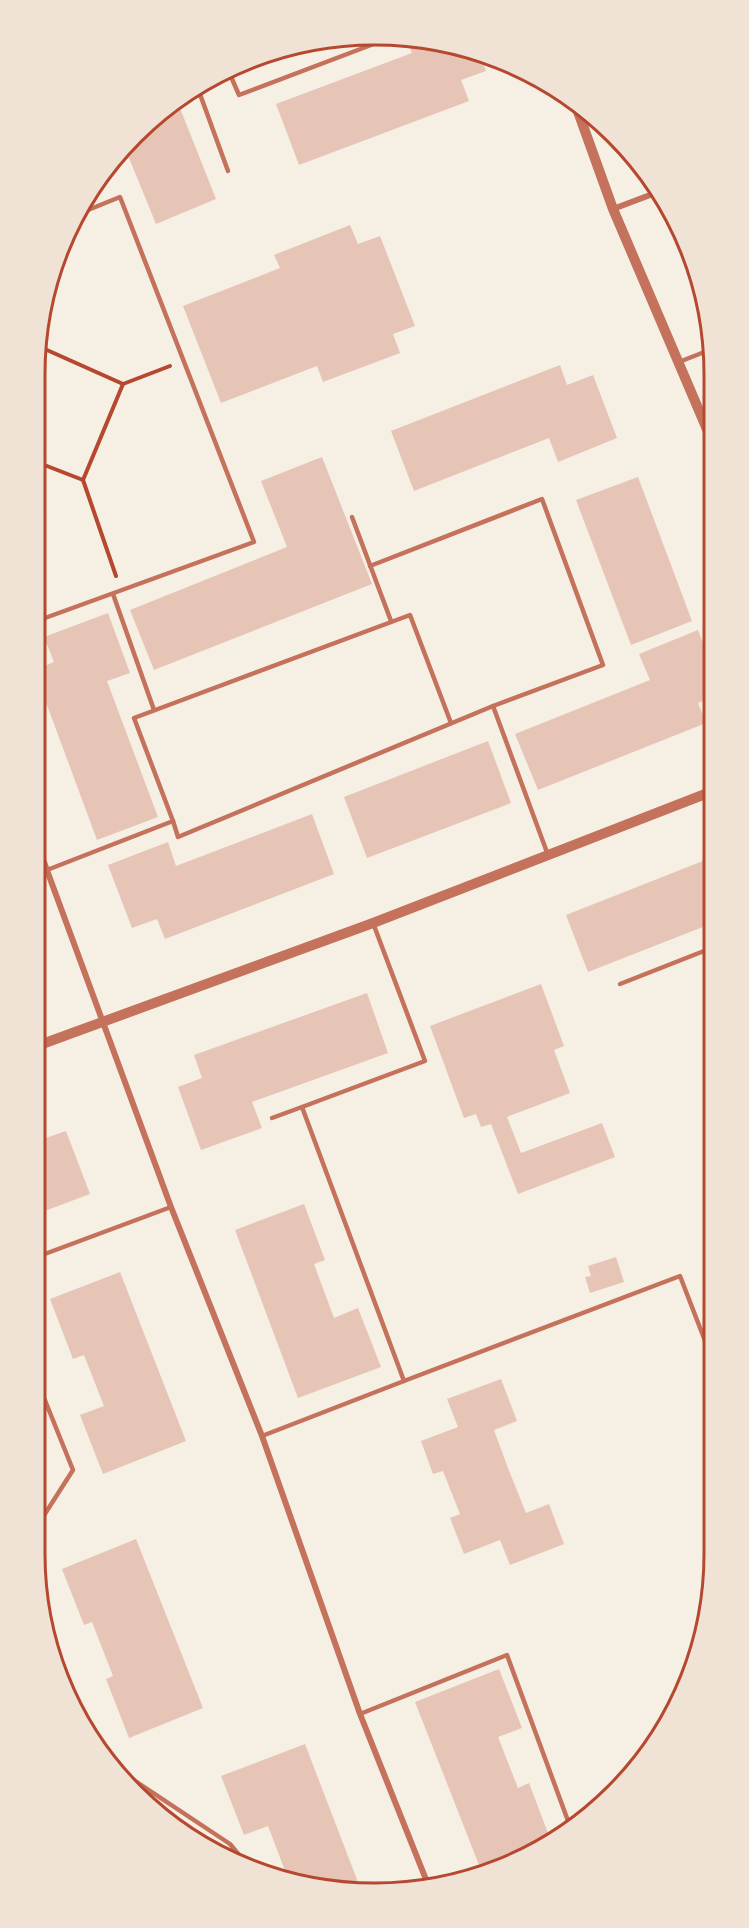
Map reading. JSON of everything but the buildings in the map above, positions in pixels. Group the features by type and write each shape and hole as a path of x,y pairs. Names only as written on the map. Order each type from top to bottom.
{"street":[{"path":"580,117 614,209 704,422"},
{"path":"614,209 650,195"},
{"path":"45,1043 373,923 704,794"},
{"path":"45,865 105,1021 171,1207 262,1436 360,1714 426,1879"}],"lane":[{"path":"232,78 239,95 371,45"},
{"path":"200,95 228,171"},
{"path":"45,618 254,542 120,197 89,209"},
{"path":"679,362 703,353"},
{"path":"370,566 542,500 603,665 493,706 178,837 134,718 410,615 452,723"},
{"path":"352,517 392,621"},
{"path":"113,594 154,710"},
{"path":"493,706 548,855"},
{"path":"47,870 173,821"},
{"path":"272,1118 425,1061 373,923"},
{"path":"620,984 704,951"},
{"path":"302,1107 405,1382"},
{"path":"45,1254 171,1207"},
{"path":"262,1436 680,1276 704,1338"},
{"path":"45,1400 73,1470 45,1514"},
{"path":"360,1714 507,1655 568,1820"},
{"path":"141,1785 230,1844 237,1853"}],"path":[{"path":"46,350 123,384 183,361"},
{"path":"121,591 83,480 123,384"},
{"path":"45,465 83,480"}]}
